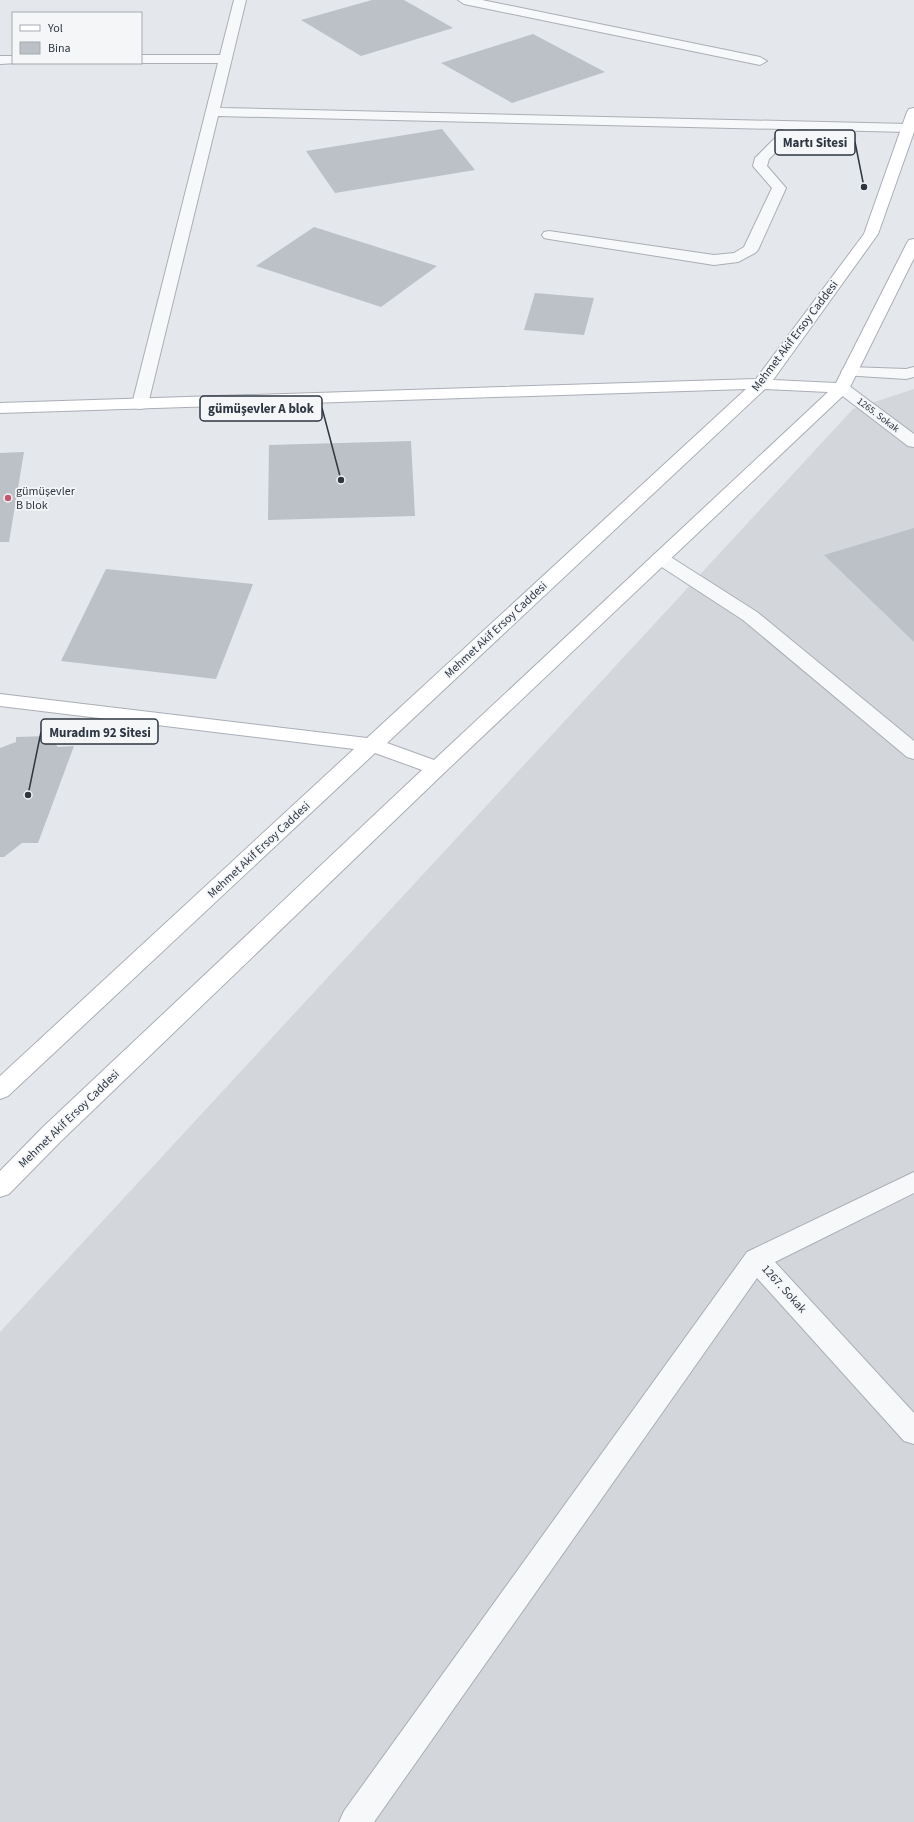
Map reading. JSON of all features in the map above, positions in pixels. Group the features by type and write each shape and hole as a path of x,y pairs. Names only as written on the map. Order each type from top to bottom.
{"main road":[{"name":"Mehmet Akif Ersoy Caddesi","path":"0,1090 762,384 871,234 911,120"},
{"name":"Mehmet Akif Ersoy Caddesi","path":"0,1187 51,1134 846,380 914,242"},
{"path":"0,408 762,384 846,380"},
{"path":"0,700 372,745 437,768"}],"street":[{"path":"140,404 240,0"},
{"path":"464,0 760,61"},
{"path":"142,59 226,59"},
{"path":"0,60 12,60"},
{"path":"213,112 795,126 911,120"},
{"path":"549,234 714,260 738,257 750,250 779,188 760,166 762,158 795,126"},
{"path":"846,380 914,372"},
{"name":"1265. Sokak","path":"846,380 914,442"},
{"path":"660,558 750,616 914,752"},
{"name":"1267. Sokak","path":"914,1182 756,1259 914,1432"},
{"path":"355,1822 756,1259"}],"shaded area":[{"path":"914,389 914,1822 0,1822 0,1332 853,409"}],"building":[{"path":"372,0 404,0 453,28 361,56 301,20"},
{"path":"533,34 605,72 512,103 441,63"},
{"path":"442,129 475,170 335,193 306,151"},
{"path":"314,227 437,266 381,307 256,266"},
{"path":"535,293 594,298 584,335 524,330"},
{"path":"411,441 415,516 268,520 269,445"},
{"name":"gümüşevler B blok","path":"24,452 9,542 0,542 0,453"},
{"path":"914,528 914,642 824,555"},
{"path":"106,569 253,584 216,679 61,661"},
{"path":"49,736 58,747 74,746 38,843 22,843 4,857 0,857 0,748 16,742 16,737"}],"place":[{"name":"Martı Sitesi","path":"864,187"},
{"name":"gümüşevler A blok","path":"341,480"},
{"name":"gümüşevler B blok","path":"8,498"},
{"name":"Muradım 92 Sitesi","path":"28,795"}]}
